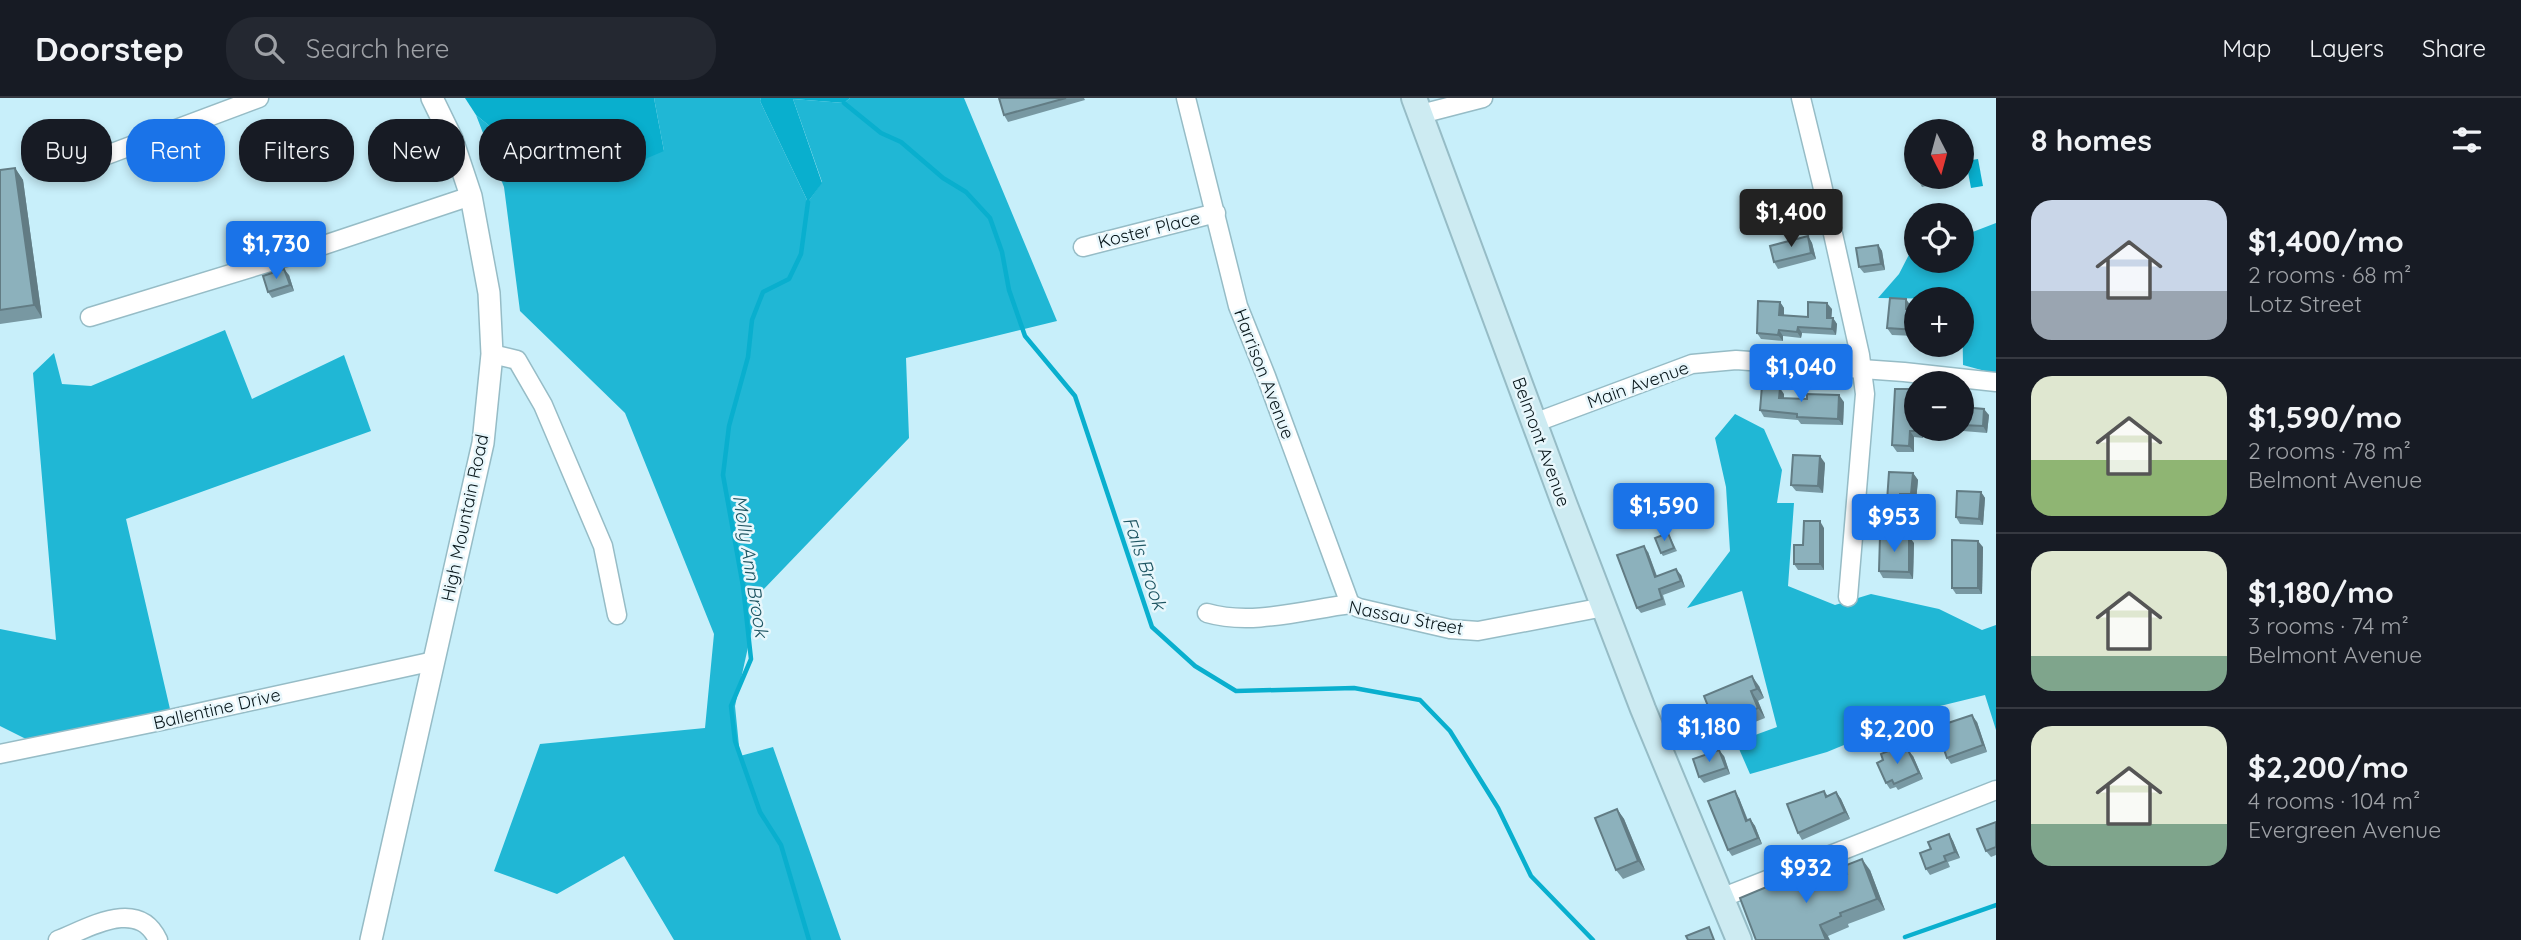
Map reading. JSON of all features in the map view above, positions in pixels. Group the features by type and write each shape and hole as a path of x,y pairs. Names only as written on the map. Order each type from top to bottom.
{"main road":[{"name":"Belmont Avenue","path":"1418,106 1534,423 1643,709 1739,940"}],"street":[{"path":"112,153 259,98"},
{"name":"High Mountain Road","path":"371,940 483,443 492,354 489,292 471,196 452,139 432,98"},
{"name":"Harrison Avenue","path":"1186,98 1245,328 1266,376 1350,604"},
{"path":"1418,106 1483,98"},
{"path":"1801,98 1862,369 1865,394 1848,597"},
{"path":"90,317 309,250 471,196"},
{"name":"Koster Place","path":"1083,247 1216,213"},
{"path":"492,354 517,360 543,405 603,546 617,615"},
{"name":"Main Avenue","path":"1534,423 1692,363 1736,360 1996,382"},
{"name":"Nassau Street","path":"1207,613 1242,619 1350,604 1450,629 1478,631 1604,607"},
{"name":"Ballentine Drive","path":"0,754 161,722 434,661"},
{"path":"1721,898 1996,790"},
{"path":"58,940 117,918 128,917 138,919 148,926 158,940"}],"shaded area":[{"path":"465,98 654,98 664,151 646,159 646,119 481,119"},
{"path":"654,98 761,98 760,101 808,202 822,182 793,99 844,103 850,98 964,98 1057,321 906,358 909,438 760,593 735,706 740,756 773,747 841,940 674,940 624,856 557,894 494,871 540,744 705,728 714,634 625,413 520,311 502,182 646,182 646,151 664,151"},
{"path":"761,98 850,98 844,103 793,99 822,183 808,202 760,101"},
{"path":"1978,159 1983,186 1974,188 1974,160"},
{"path":"1996,223 1996,374 1963,365 1963,357 1974,357 1974,287 1904,287 1904,298 1878,298 1904,264 1904,273 1974,273 1974,231"},
{"path":"225,330 252,399 344,355 371,431 126,519 173,722 42,747 0,726 0,629 56,640 33,373 54,353 62,384 91,386"},
{"path":"1735,414 1764,429 1782,470 1777,503 1794,503 1788,586 1835,605 1871,594 1939,609 1982,630 1996,625 1996,730 1985,695 1936,707 1827,752 1750,774 1736,742 1777,727 1742,591 1687,608 1730,551 1726,487 1715,438"}],"building":[{"path":"999,98 1066,98 1004,115"},
{"path":"15,168 34,305 0,310 0,170"},
{"path":"1808,236 1811,253 1774,262 1770,246"},
{"path":"1878,245 1881,264 1859,267 1856,248"},
{"path":"284,269 290,285 268,292 263,276"},
{"path":"1890,298 1904,299 1904,329 1887,328"},
{"path":"1758,301 1780,302 1779,315 1808,317 1808,302 1827,303 1827,318 1833,318 1832,329 1798,327 1797,332 1779,330 1778,335 1757,333"},
{"path":"1762,386 1780,388 1779,398 1807,399 1807,394 1839,395 1838,419 1797,417 1797,414 1760,410"},
{"path":"1895,389 1904,389 1904,441 1909,441 1909,446 1892,445"},
{"path":"1974,408 1984,409 1983,426 1974,426"},
{"path":"1793,455 1820,456 1818,486 1791,485"},
{"path":"1889,472 1913,473 1911,494 1900,494 1900,502 1887,501"},
{"path":"1957,491 1981,492 1979,519 1956,517"},
{"path":"1804,521 1820,521 1820,564 1794,564 1794,545 1803,545"},
{"path":"1668,533 1674,548 1661,553 1655,538"},
{"path":"1880,536 1909,536 1909,572 1879,571"},
{"path":"1952,540 1978,541 1978,588 1952,588"},
{"path":"1644,546 1655,577 1676,569 1681,581 1659,589 1662,599 1637,608 1617,555"},
{"path":"1752,676 1757,689 1751,691 1758,708 1716,726 1704,696"},
{"path":"1972,715 1983,745 1947,758 1936,727"},
{"path":"1895,748 1898,754 1908,750 1919,773 1894,784 1892,780 1886,783 1877,763 1883,760 1881,754"},
{"path":"1719,750 1726,768 1699,777 1693,759"},
{"path":"1735,791 1746,821 1750,819 1758,838 1728,850 1708,801"},
{"path":"1824,791 1826,797 1836,792 1845,812 1798,833 1787,804"},
{"path":"1617,809 1638,861 1616,870 1595,818"},
{"path":"1996,822 1996,847 1986,851 1977,829"},
{"path":"1949,834 1955,852 1944,856 1946,861 1926,869 1920,853 1931,849 1928,842"},
{"path":"1862,859 1877,899 1840,913 1841,916 1820,925 1826,940 1756,940 1740,898 1800,873 1807,891 1847,874 1844,866"},
{"path":"1709,927 1714,940 1688,940 1686,936"}],"waterway":[{"name":"Falls Brook","path":"844,103 881,133 901,142 943,178 966,192 990,218 1002,252 1009,290 1025,336 1075,396 1152,627 1195,666 1236,691 1354,688 1420,700 1450,731 1498,808 1531,876 1593,940"},
{"name":"Molly Ann Brook","path":"808,202 801,254 789,279 763,292 752,320 748,357 729,426 723,475 743,586 751,659 731,706 735,741 760,812 781,845 809,940"},
{"name":"Falls Brook","path":"1905,937 1996,905"}]}
